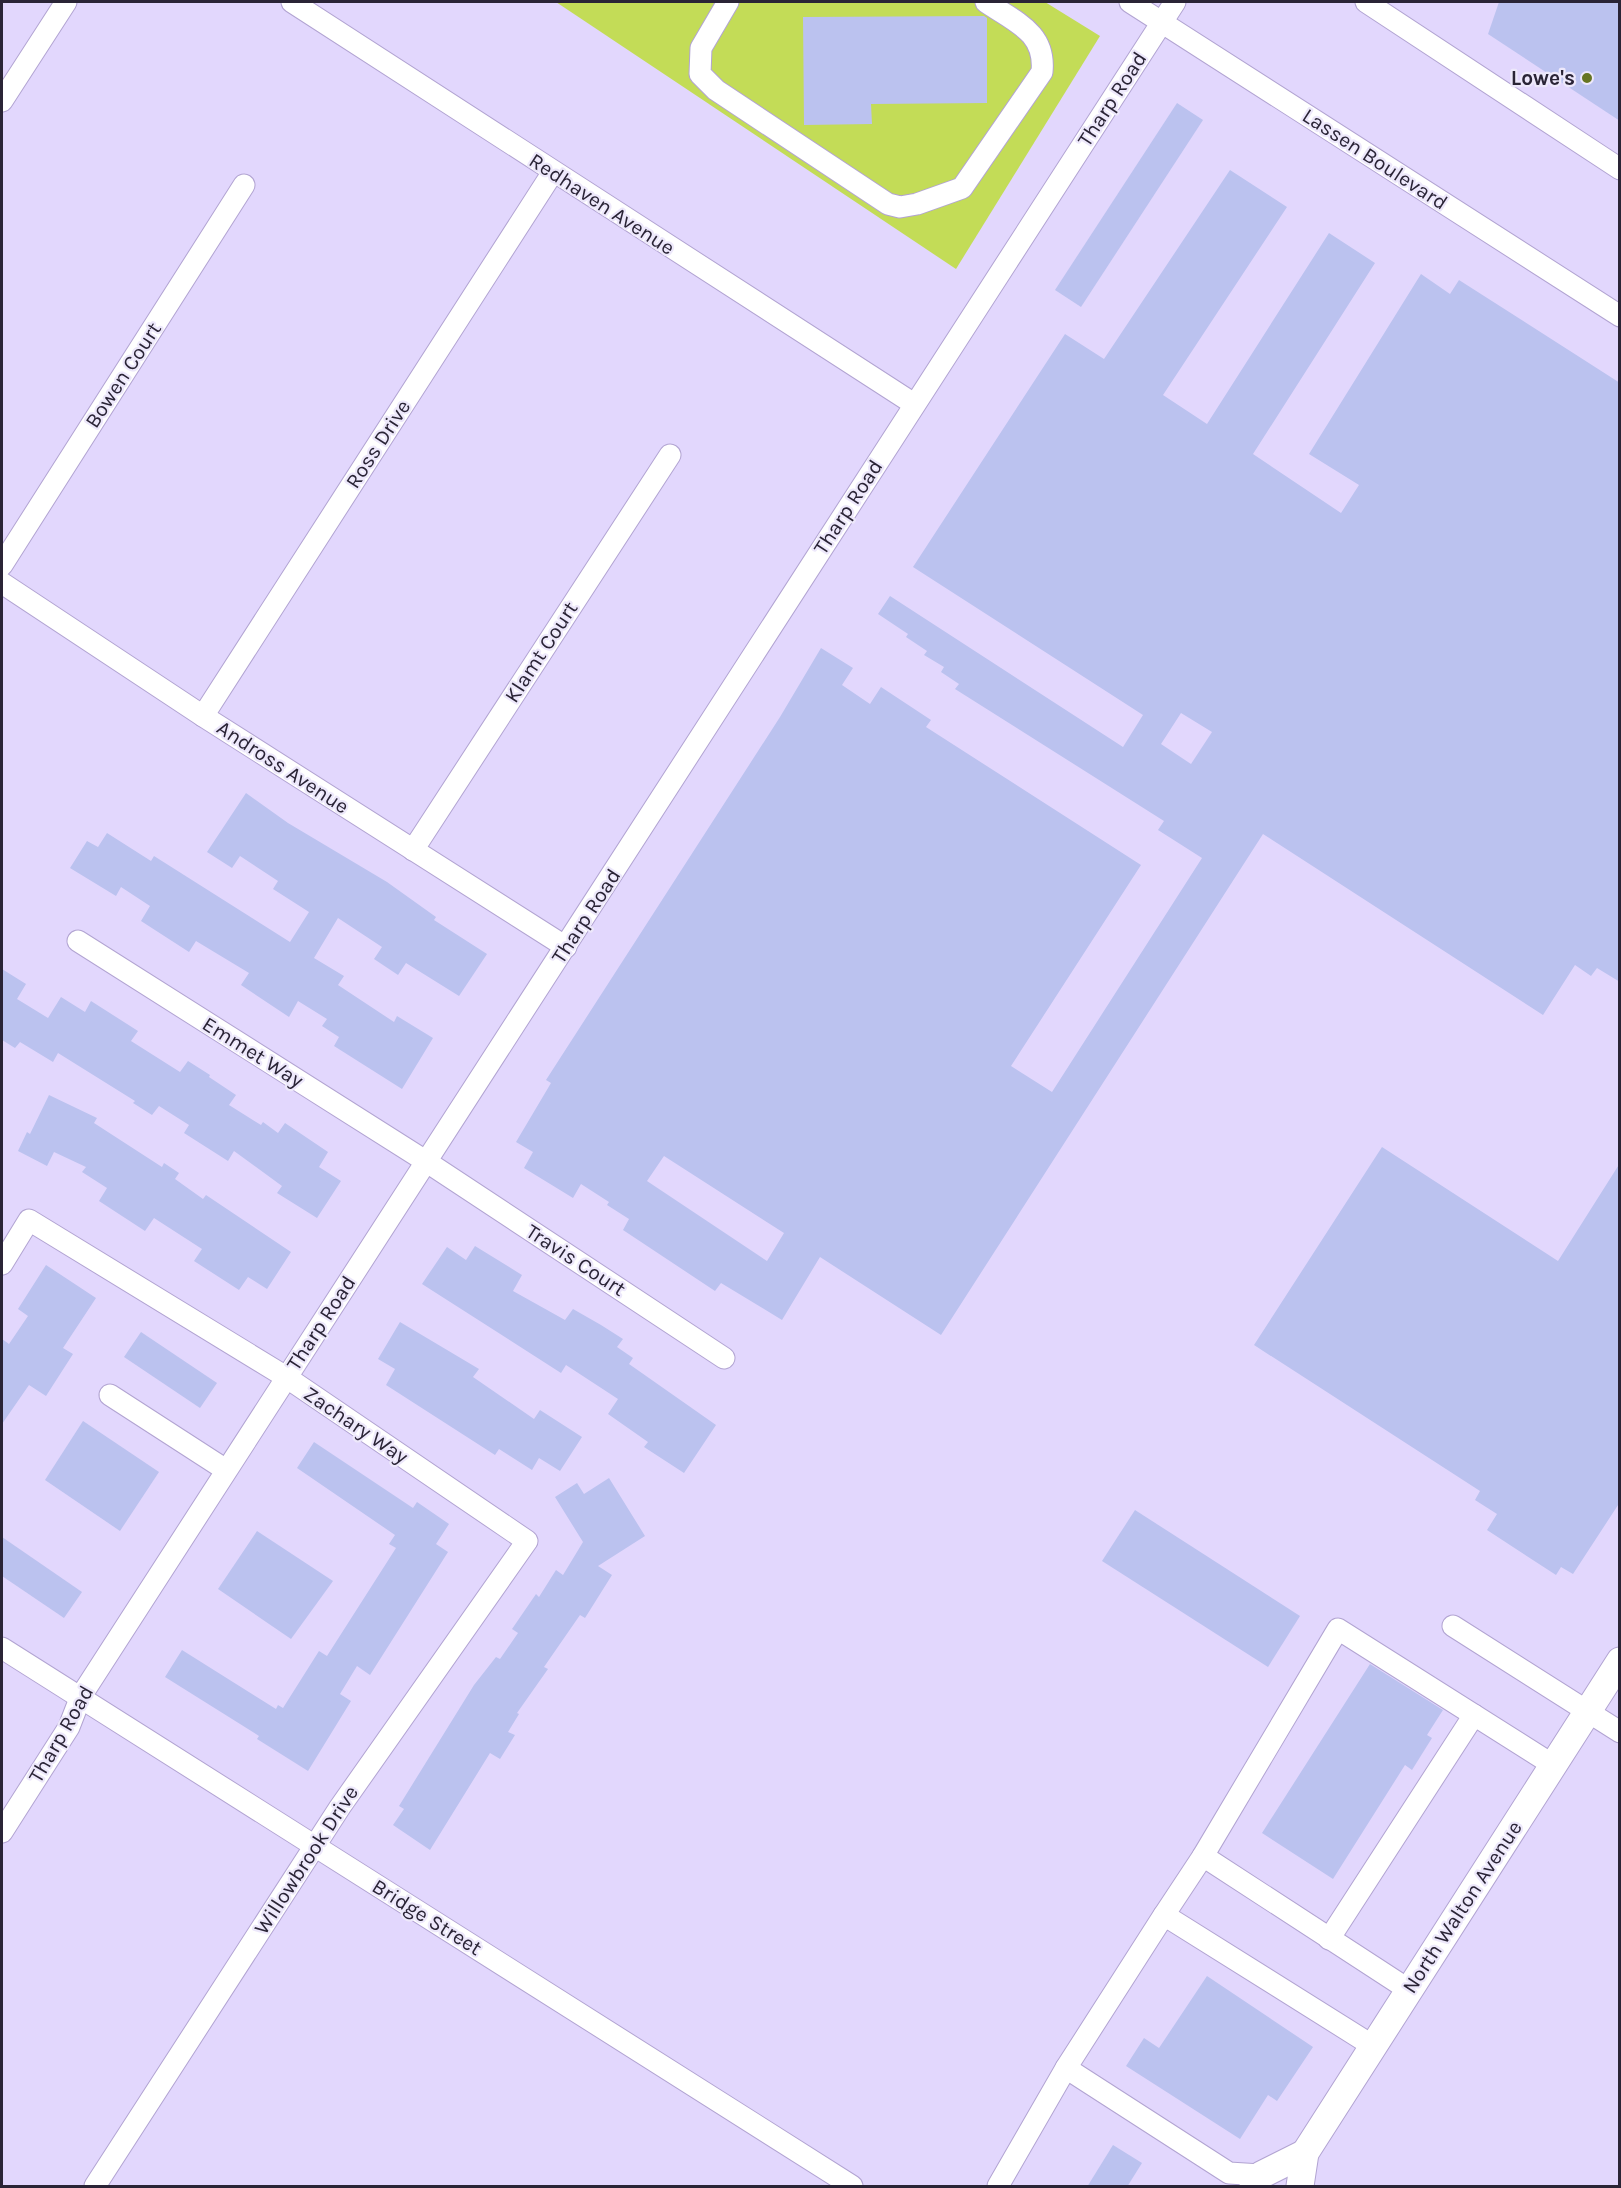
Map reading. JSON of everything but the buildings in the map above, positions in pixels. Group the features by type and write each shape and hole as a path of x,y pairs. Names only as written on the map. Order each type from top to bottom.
{"main road":[{"name":"North Walton Avenue","path":"1300,2187 1305,2153 1620,1661"},
{"path":"1257,2181 1305,2153"}],"street":[{"path":"2,101 66,2"},
{"name":"Redhaven Avenue","path":"292,2 914,404"},
{"path":"728,2 701,48 700,74 716,90 878,198 900,207 934,200 962,188 1042,72 1044,56 1033,34 986,2"},
{"name":"Lassen Boulevard","path":"1130,2 1620,316"},
{"name":"Tharp Road","path":"2,1832 69,1727 81,1696 1175,2"},
{"path":"1366,2 1620,169"},
{"name":"Ross Drive","path":"203,716 553,172"},
{"name":"Bowen Court","path":"2,565 244,185"},
{"name":"Klamt Court","path":"413,850 670,455"},
{"name":"Andross Avenue","path":"2,583 203,716 566,947"},
{"name":"Emmet Way","path":"78,941 427,1162"},
{"name":"Travis Court","path":"427,1162 724,1358"},
{"name":"Zachary Way","path":"2,1264 29,1220 286,1377 527,1541"},
{"path":"110,1395 226,1470"},
{"name":"Willowbrook Drive","path":"95,2187 315,1845 527,1541"},
{"path":"1453,1626 1620,1732"},
{"path":"998,2187 1066,2068 1203,1856 1338,1629 1553,1765"},
{"name":"Bridge Street","path":"2,1648 852,2187"},
{"path":"1329,1939 1474,1715"},
{"path":"1203,1856 1409,1990"},
{"path":"1164,1915 1373,2046"},
{"path":"1066,2068 1229,2173 1257,2181"}],"green space":[{"path":"556,2 1045,2 1100,36 956,269"}],"place":[{"name":"Lowe's","path":"1587,78"}]}
